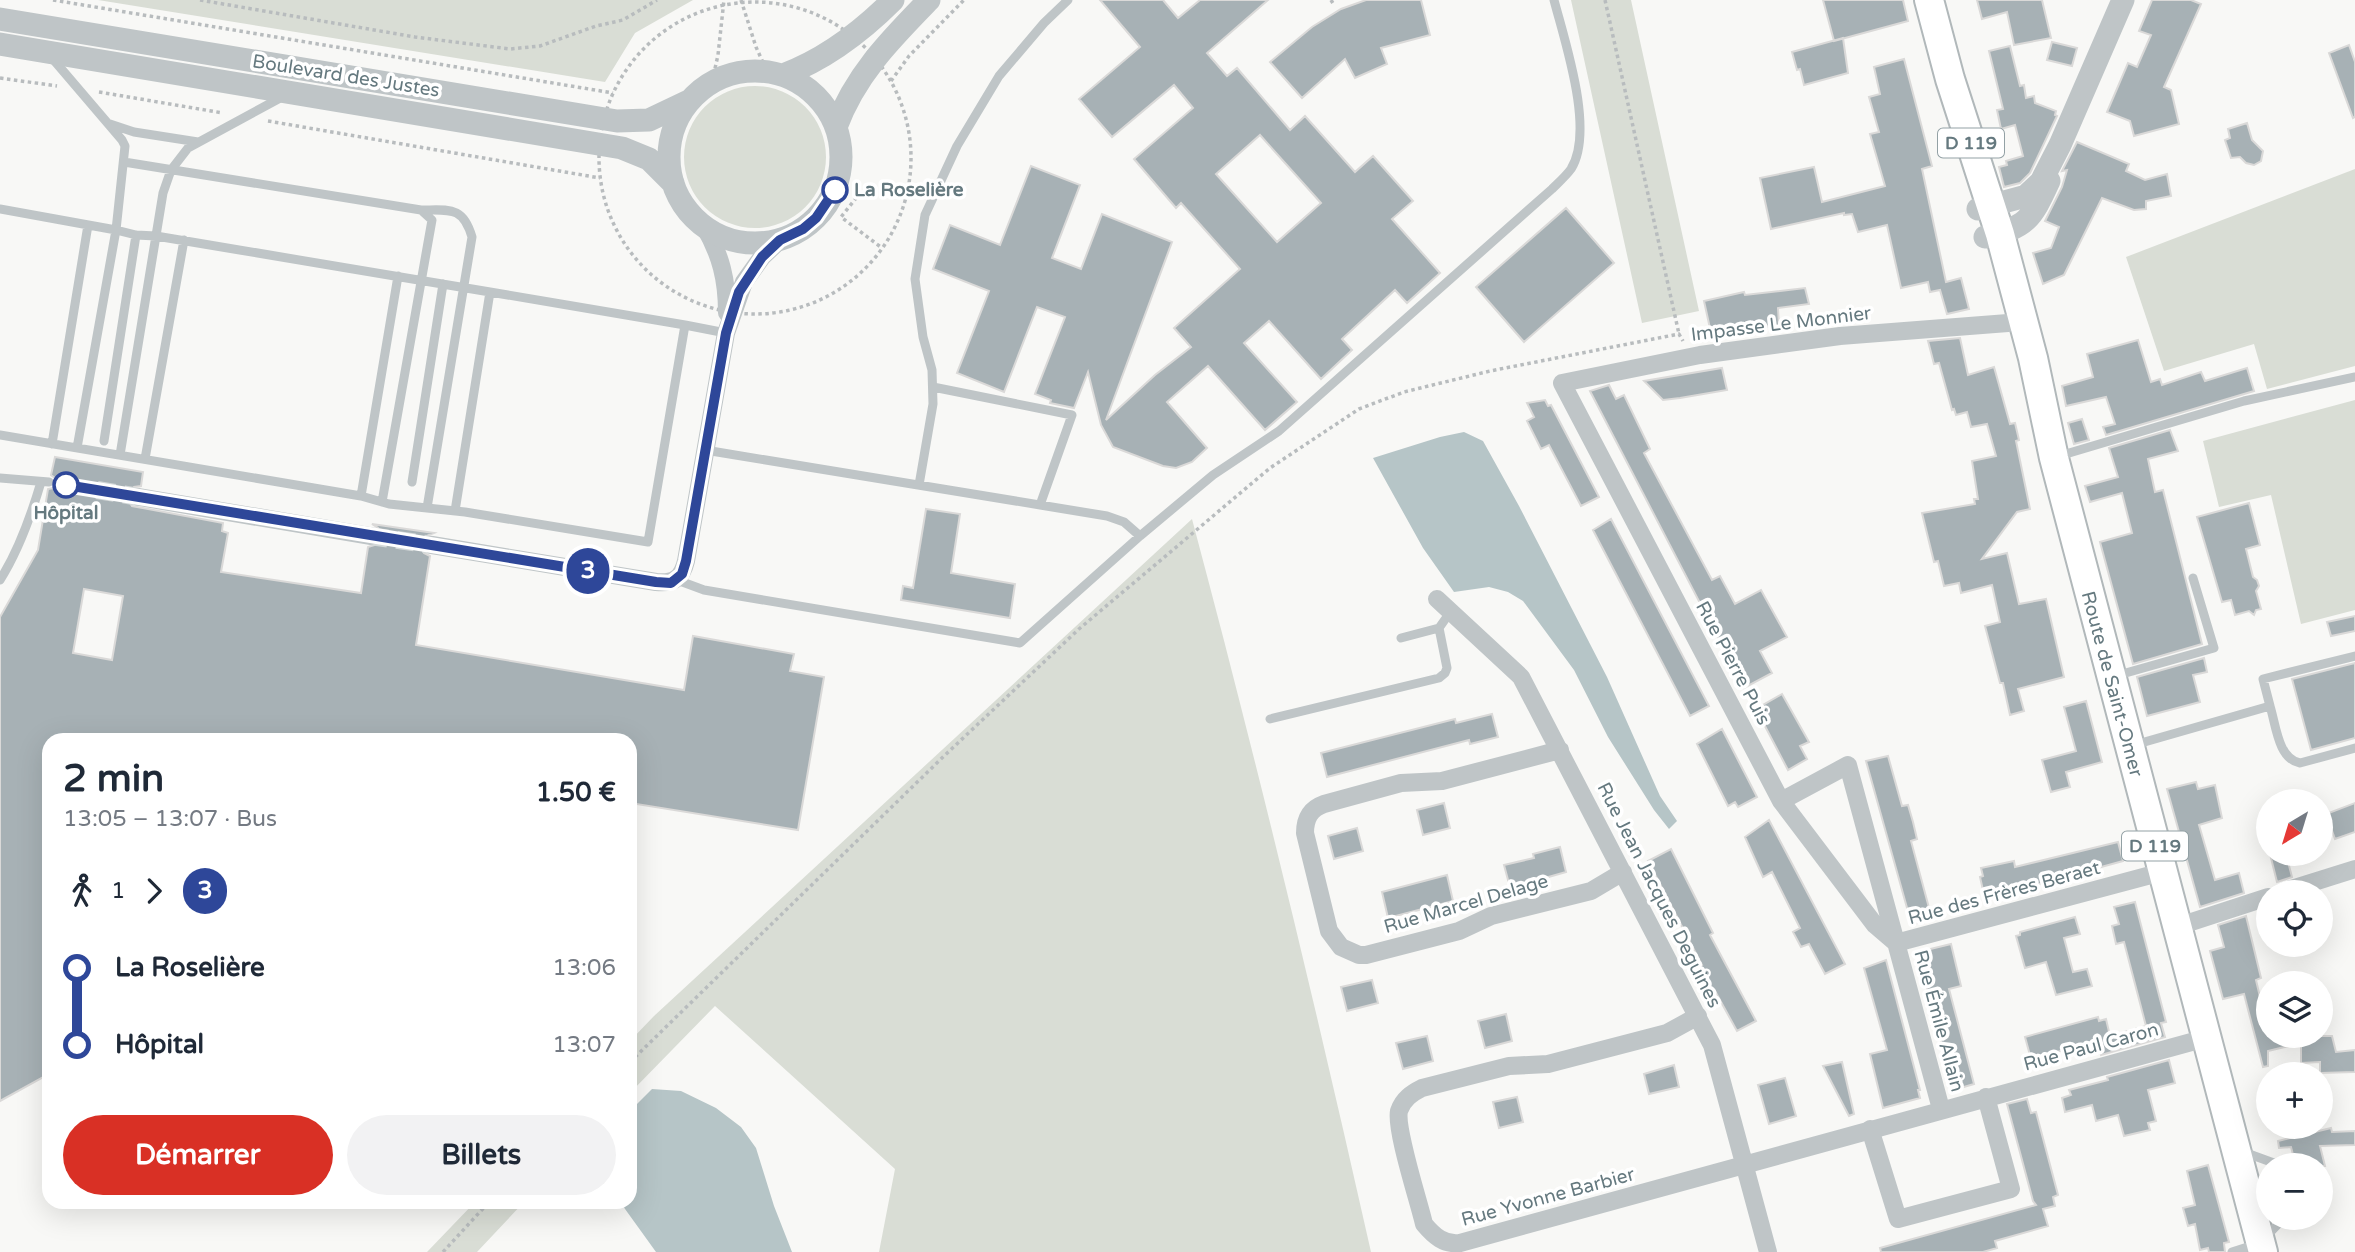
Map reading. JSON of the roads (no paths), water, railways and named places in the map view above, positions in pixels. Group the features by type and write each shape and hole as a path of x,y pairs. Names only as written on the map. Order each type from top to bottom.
{"main road":[{"name":"Route de Saint-Omer","path":"1929,0 1993,236 2033,358 2052,449 2110,677 2262,1248"},
{"name":"Route de Saint-Omer","path":"1993,236 2008,323 2028,391 2052,449"}],"street":[{"path":"776,74 819,60 852,36 893,0"},
{"path":"836,127 852,92 874,58 929,0"},
{"path":"1985,207 2031,193 2040,182 2060,145 2123,0"},
{"name":"Boulevard des Justes","path":"0,19 627,122 649,120 688,101"},
{"name":"Boulevard des Justes","path":"0,44 600,144 641,154 656,164 673,183"},
{"path":"729,311 750,273 780,240 809,224 821,212 831,198 841,167 840,142 836,127 828,112 812,93 799,83 776,74 739,72 712,82 688,101 670,140 669,161 673,183 685,207 704,226 719,236 745,243 780,240"},
{"path":"1993,236 2018,227 2033,212 2053,170 2060,145"},
{"path":"432,545 656,582 671,583 677,580 686,561 729,311 722,264 704,226"},
{"name":"Impasse Le Monnier","path":"1562,383 1693,356 1840,336 2008,323"},
{"name":"Rue Pierre Puis","path":"1562,383 1781,801 1875,925 1896,943"},
{"path":"139,497 370,536"},
{"name":"Rue Jean Jacques Deguines","path":"1437,599 1521,677 1713,1045 1768,1252"},
{"name":"Rue Marcel Delage","path":"1560,750 1442,781 1401,783 1315,808 1306,821 1305,833 1332,936 1345,950 1366,955 1459,931 1491,916 1591,891 1623,872"},
{"name":"Rue Émile Allain","path":"1781,801 1848,765 1941,1109"},
{"path":"2320,880 2355,869"},
{"name":"Rue des Frères Beraet","path":"1896,943 2162,872"},
{"path":"2176,927 2256,901"},
{"name":"Rue Yvonne Barbier","path":"1698,1016 1667,1033 1548,1064 1509,1066 1422,1088 1410,1094 1402,1105 1398,1124 1424,1224 1435,1237 1460,1243 1745,1165"},
{"name":"Rue Paul Caron","path":"1745,1165 2206,1038"},
{"path":"1870,1129 1898,1219 2011,1189 1986,1097"}],"lane":[{"path":"919,485 933,404 932,370 923,337 915,279 925,215 957,146 999,76 1044,23 1068,0"},
{"path":"677,580 704,590 1020,643 1213,475 1279,431 1552,189 1571,168 1582,125 1573,75 1554,0"},
{"path":"46,51 125,146 116,230 77,448"},
{"path":"120,455 163,193 171,170 188,148 290,92"},
{"path":"108,124 147,134 198,142"},
{"path":"124,162 421,210 452,210 467,221 472,237 427,508"},
{"path":"0,209 136,235 184,240 726,333"},
{"path":"382,502 432,220 421,210"},
{"path":"52,444 88,225"},
{"path":"104,441 136,235"},
{"path":"145,460 184,240"},
{"path":"361,495 398,276"},
{"path":"411,482 443,284"},
{"path":"454,511 490,292"},
{"path":"0,435 361,495 382,502 648,542 685,325"},
{"path":"2052,449 2244,401 2355,377"},
{"path":"933,387 1072,415 1040,505"},
{"path":"705,450 1107,516 1124,522 1140,536"},
{"path":"0,478 45,482 29,523 0,580"},
{"path":"2110,677 2214,648 2193,578"},
{"path":"1401,638 1439,628 1451,611"},
{"path":"1270,719 1439,678 1447,668 1439,628"},
{"path":"2355,656 2263,679 2284,753 2291,761 2300,763 2355,748"},
{"path":"2129,746 2270,706"},
{"path":"2236,1150 2256,1157"},
{"path":"2232,1252 2262,1248 2275,1230"}],"tunnel":[{"path":"97,490 139,497"},
{"path":"370,536 432,545"}],"place":[{"name":"La Roselière","path":"835,190"},
{"name":"Hôpital","path":"66,485"}]}
